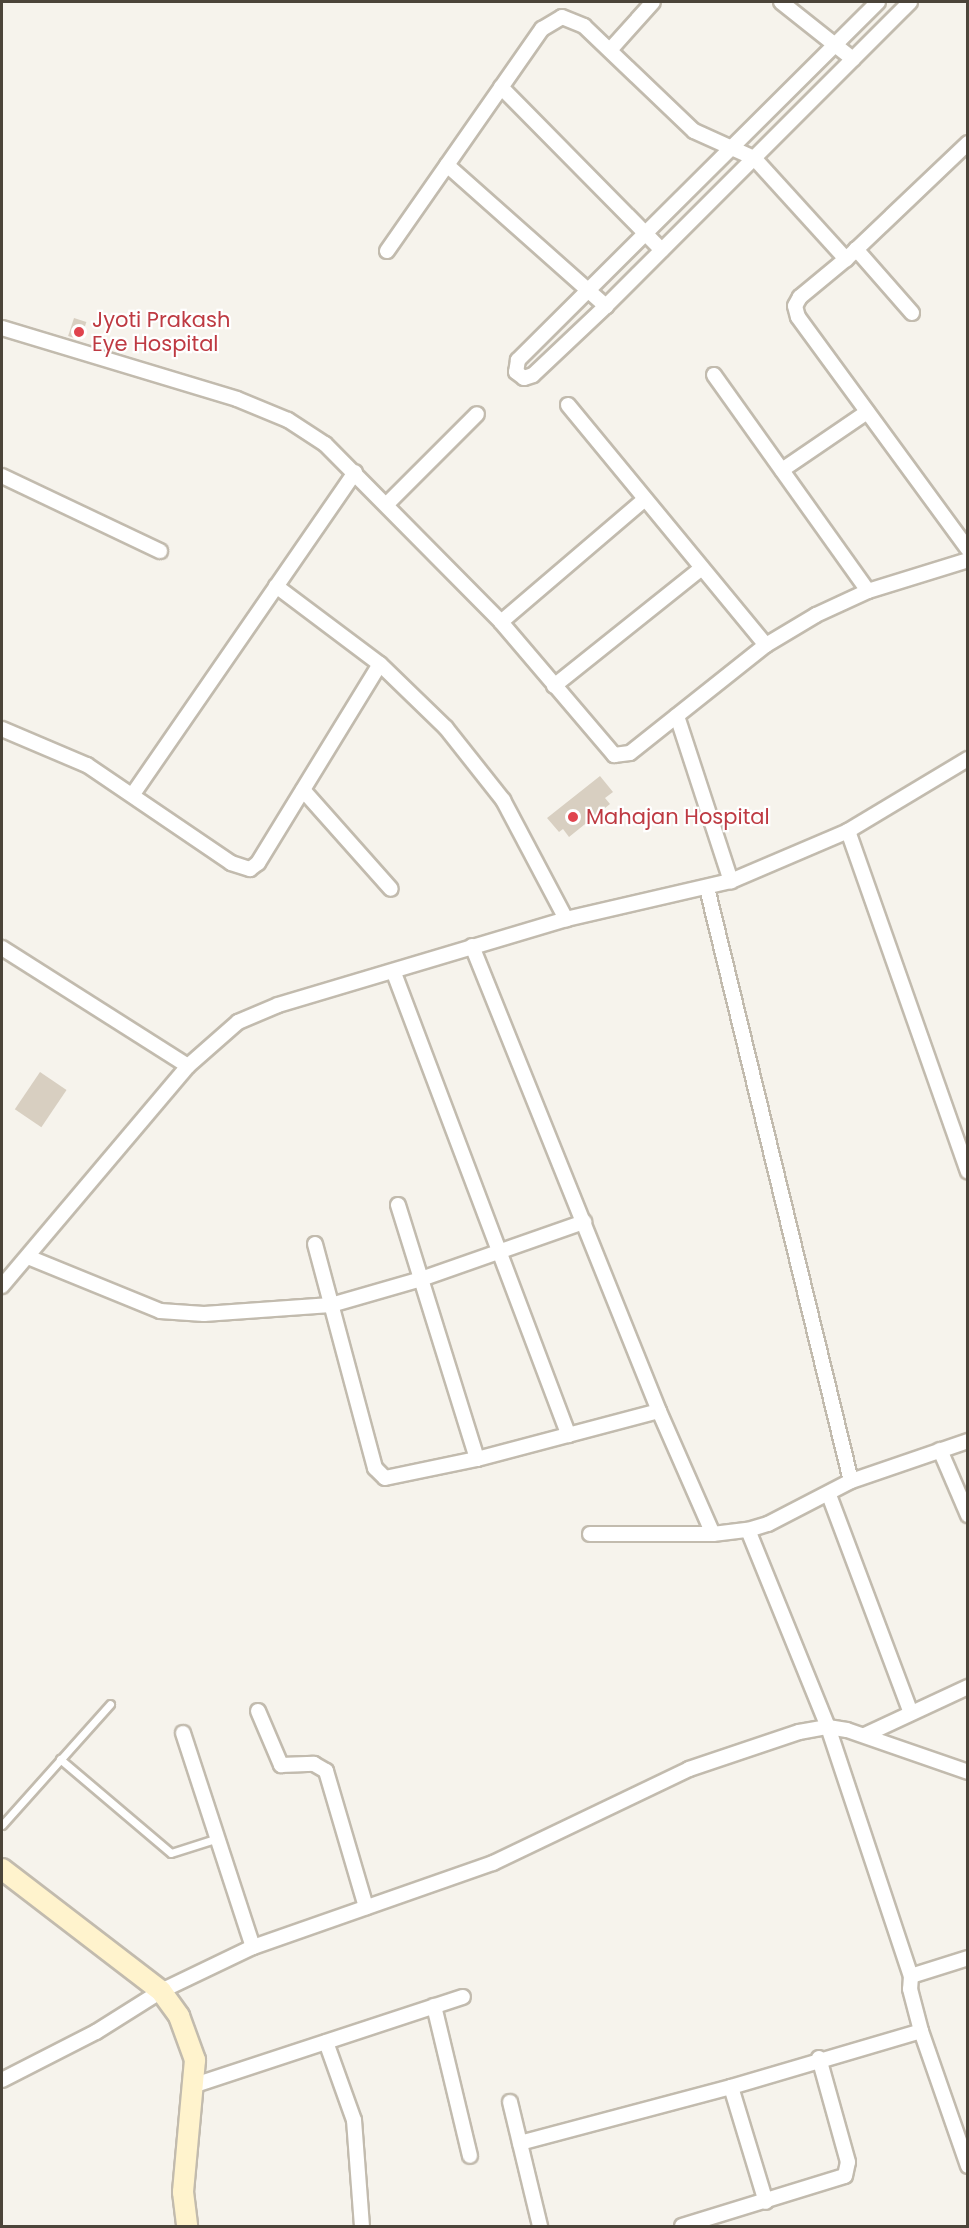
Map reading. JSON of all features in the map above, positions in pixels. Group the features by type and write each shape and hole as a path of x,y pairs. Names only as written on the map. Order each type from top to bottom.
{"street":[{"path":"610,50 653,2"},
{"path":"781,2 853,58"},
{"path":"878,2 515,364 520,377 533,375 606,306 910,2"},
{"path":"387,251 542,29 562,17 584,26 694,131 735,146 754,158 912,313"},
{"path":"501,87 662,250"},
{"path":"968,143 851,254 800,297 795,312 968,549"},
{"path":"447,165 606,306"},
{"path":"2,328 237,399 288,420 325,444 387,504 501,622 614,755 630,753 766,645 816,615 867,591 968,560"},
{"path":"714,375 867,591"},
{"path":"568,405 766,645"},
{"path":"782,470 867,412"},
{"path":"387,504 477,414"},
{"path":"133,794 355,472"},
{"path":"2,476 160,551"},
{"path":"501,622 645,499"},
{"path":"554,686 702,568"},
{"path":"276,586 380,664 446,728 503,800 566,919"},
{"path":"2,729 60,751 133,794 231,863 250,869 258,862 380,664"},
{"path":"677,716 731,882"},
{"path":"2,1286 188,1066 238,1022 278,1005 394,973 472,946 566,919 731,882 848,831 968,759"},
{"path":"303,790 391,889"},
{"path":"848,831 968,1172"},
{"path":"707,888 851,1481"},
{"path":"472,946 659,1411 713,1534"},
{"path":"2,948 188,1066"},
{"path":"394,973 502,1252 569,1435"},
{"path":"398,1205 477,1459"},
{"path":"28,1257 142,1304 179,1314 330,1305 421,1279 584,1222"},
{"path":"315,1244 330,1305 379,1475 393,1477 477,1459 659,1411"},
{"path":"590,1534 713,1534 748,1530 829,1495 851,1481 968,1441"},
{"path":"940,1450 968,1515"},
{"path":"829,1495 910,1711"},
{"path":"748,1530 828,1727 911,1976 910,1989 921,2031 968,2166"},
{"path":"865,1735 910,1711 968,1687"},
{"path":"258,1710 281,1765 314,1764 326,1771 366,1907"},
{"path":"2,2079 96,2032 161,1991 253,1947 493,1863 689,1769 799,1732 828,1727 865,1735 968,1772"},
{"path":"183,1733 253,1947"},
{"path":"2,1869 161,1991 188,2036 195,2085 183,2192 187,2226"},
{"path":"911,1976 968,1958"},
{"path":"195,2085 463,1997"},
{"path":"434,2006 470,2156"},
{"path":"520,2143 731,2087 819,2058 921,2031"},
{"path":"326,2042 354,2120 362,2226"},
{"path":"689,2225 838,2182 848,2169 819,2058"},
{"path":"731,2087 766,2202"},
{"path":"510,2102 540,2226"}],"lane":[{"path":"2,1826 110,1704"},
{"path":"60,1759 171,1853 218,1839"}],"building":[{"path":"74,318 86,322 80,340 68,336"},
{"path":"600,776 613,792 605,798 610,804 569,837 563,829 559,832 547,818"},
{"path":"40,1072 67,1090 41,1127 15,1109"}],"place":[{"name":"Jyoti Prakash Eye Hospital","path":"79,332"},
{"name":"Mahajan Hospital","path":"573,817"}]}
